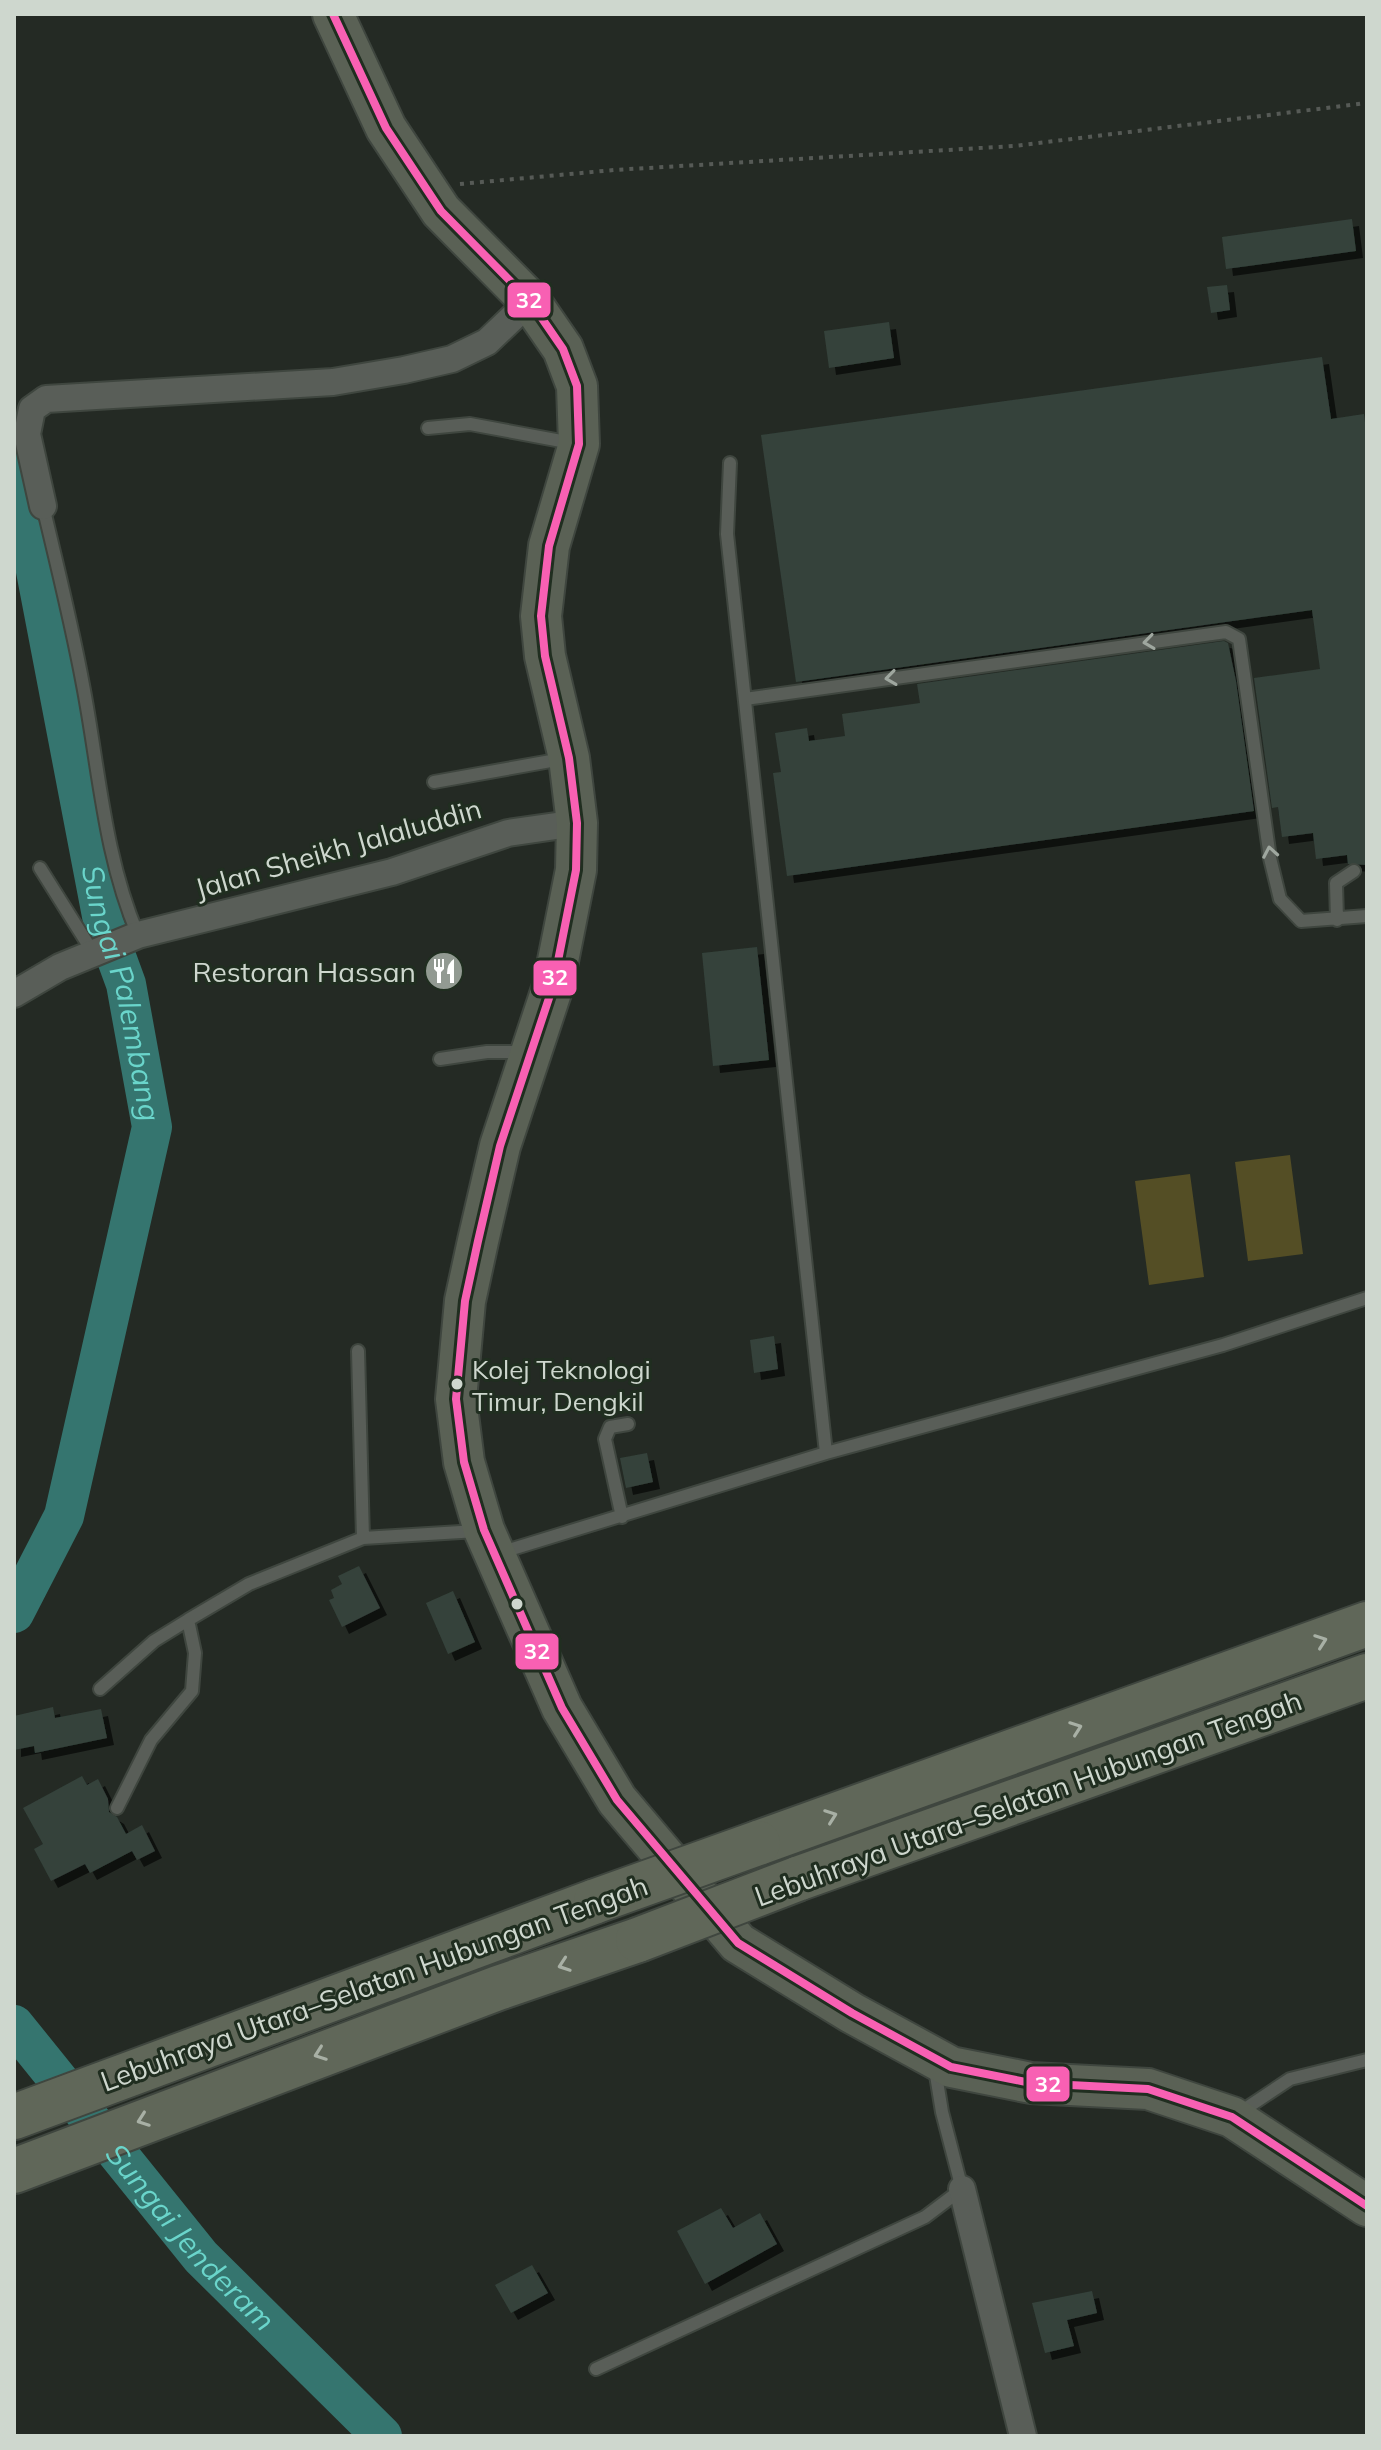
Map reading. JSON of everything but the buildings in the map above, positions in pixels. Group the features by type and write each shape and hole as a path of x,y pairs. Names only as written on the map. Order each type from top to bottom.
{"highway":[{"name":"Lebuhraya Utara–Selatan Hubungan Tengah","path":"14,2117 596,1901 1367,1624"},
{"name":"Lebuhraya Utara–Selatan Hubungan Tengah","path":"14,2171 216,2093 797,1879 1367,1676"}],"main road":[{"path":"333,14 386,128 441,211 530,301 563,349 577,386 579,444 549,546 541,616 545,656 569,758 577,823 576,870 553,986 529,1052 494,1173 465,1301 456,1399 468,1477 489,1542 562,1708 617,1800 738,1943 852,2013 951,2067 1031,2083 1148,2089 1232,2117 1367,2206"}],"street":[{"path":"43,506 24,452 32,409 46,399 333,382 416,367 452,359 487,342 530,301"},
{"name":"Jalan Sheikh Jalaluddin","path":"18,986 113,946 392,872 508,833 577,823"},
{"path":"962,2189 1023,2436"}],"lane":[{"path":"428,428 470,424 579,444"},
{"path":"730,463 727,534 826,1453"},
{"path":"43,506 83,685 104,813 125,904 113,946"},
{"path":"745,699 1226,632 1235,634 1239,639 1270,858 1280,899 1301,921 1367,916"},
{"path":"434,782 569,758"},
{"path":"40,868 113,946"},
{"path":"1337,920 1336,883 1348,874"},
{"path":"440,1059 487,1052 529,1052"},
{"path":"100,1689 154,1641 249,1584 363,1538 489,1542 622,1517 826,1453 1223,1345 1367,1298"},
{"path":"358,1351 363,1538"},
{"path":"622,1517 605,1439 610,1427 628,1424"},
{"path":"117,1808 151,1740 192,1691 195,1653 188,1620"},
{"path":"596,2369 925,2217 962,2189 942,2112 934,2058"},
{"path":"1232,2117 1290,2079 1367,2060"}],"path":[{"path":"426,188 614,170 1014,146 1367,103"}],"shaded area":[{"path":"1290,1155 1303,1254 1248,1261 1235,1162"},
{"path":"1190,1174 1204,1277 1149,1285 1135,1181"}],"waterway":[{"name":"Sungai Palembang","path":"14,456 103,921 126,984 152,1127 64,1516 14,1613"},
{"name":"Sungai Jenderam","path":"14,2025 201,2257 382,2436"}],"transit line":[{"name":"32","path":"333,14 386,128 441,211 530,301 563,349 577,386 579,444 549,546 541,616 545,656 569,758 577,823 576,870 553,986 500,1146 478,1241 465,1301 456,1399 464,1462 484,1530 562,1708 617,1800 738,1943 852,2013 951,2067 1031,2083 1148,2089 1232,2117 1367,2206"}],"place":[{"name":"Restoran Hassan","path":"444,971"},
{"name":"Kolej Teknologi Timur, Dengkil","path":"457,1384"}]}
